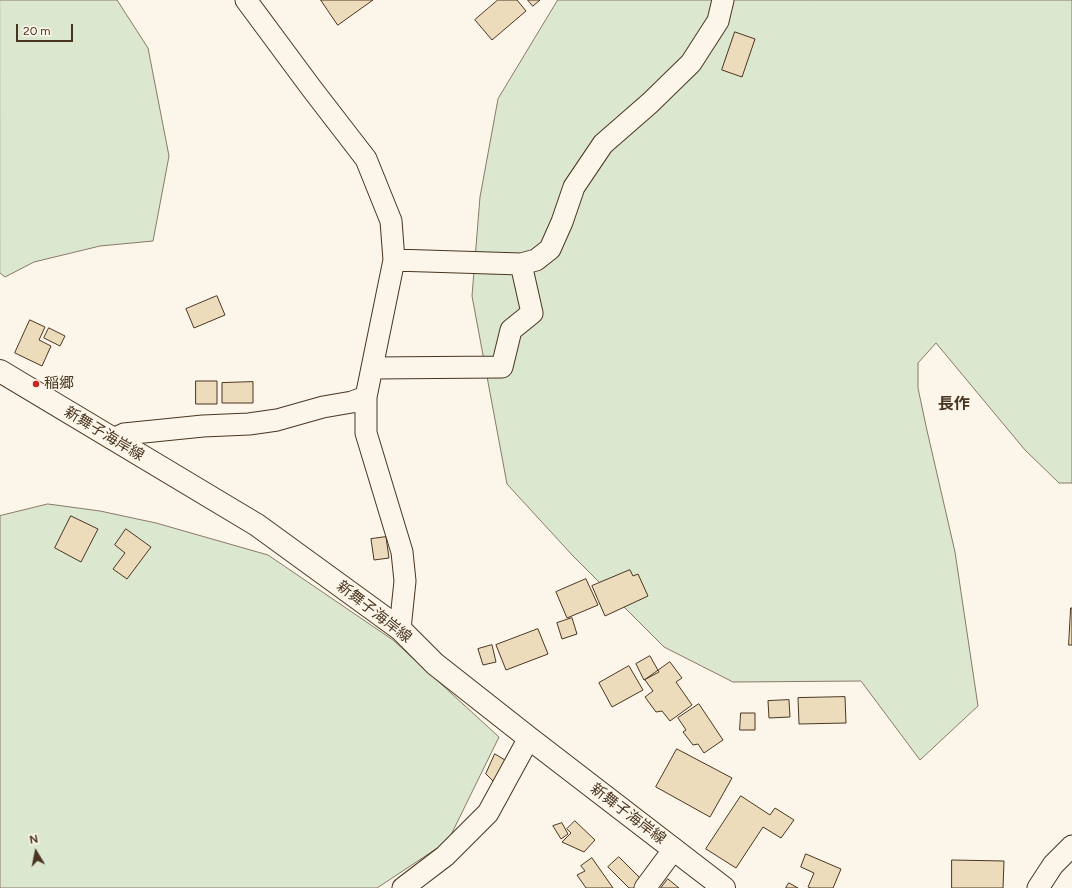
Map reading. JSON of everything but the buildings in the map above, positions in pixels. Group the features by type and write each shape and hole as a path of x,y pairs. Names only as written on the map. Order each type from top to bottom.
{"main road":[{"name":"新舞子海岸線","path":"0,371 257,525 400,629 435,664 724,888"}],"street":[{"path":"246,0 366,159 391,221 394,260 366,397 366,433 402,552 404,581 400,629"},
{"path":"394,260 521,264 536,260 550,249 562,222 574,187 603,144 650,103 691,63 718,21 723,0"},
{"path":"372,368 502,367 511,330 532,313 521,264"},
{"path":"113,439 124,434 203,426 249,424 277,420 352,402 366,397"},
{"path":"403,888 445,856 488,813 529,738"},
{"path":"1038,888 1053,865 1072,846"},
{"path":"645,888 674,849"}],"green space":[{"path":"0,0 117,0 148,48 169,156 153,241 100,246 34,262 5,277 0,273"},
{"path":"558,0 1072,0 1072,483 1059,483 1025,450 936,343 918,363 918,388 955,552 978,706 920,760 861,681 733,682 664,647 573,556 507,484 472,296 480,197 498,99"},
{"path":"48,504 100,511 156,523 268,555 393,640 499,737 448,841 377,888 0,888 0,516"}],"place":[{"name":"稲郷","path":"36,384"}],"district":[{"name":"長作","path":"954,404"}]}
